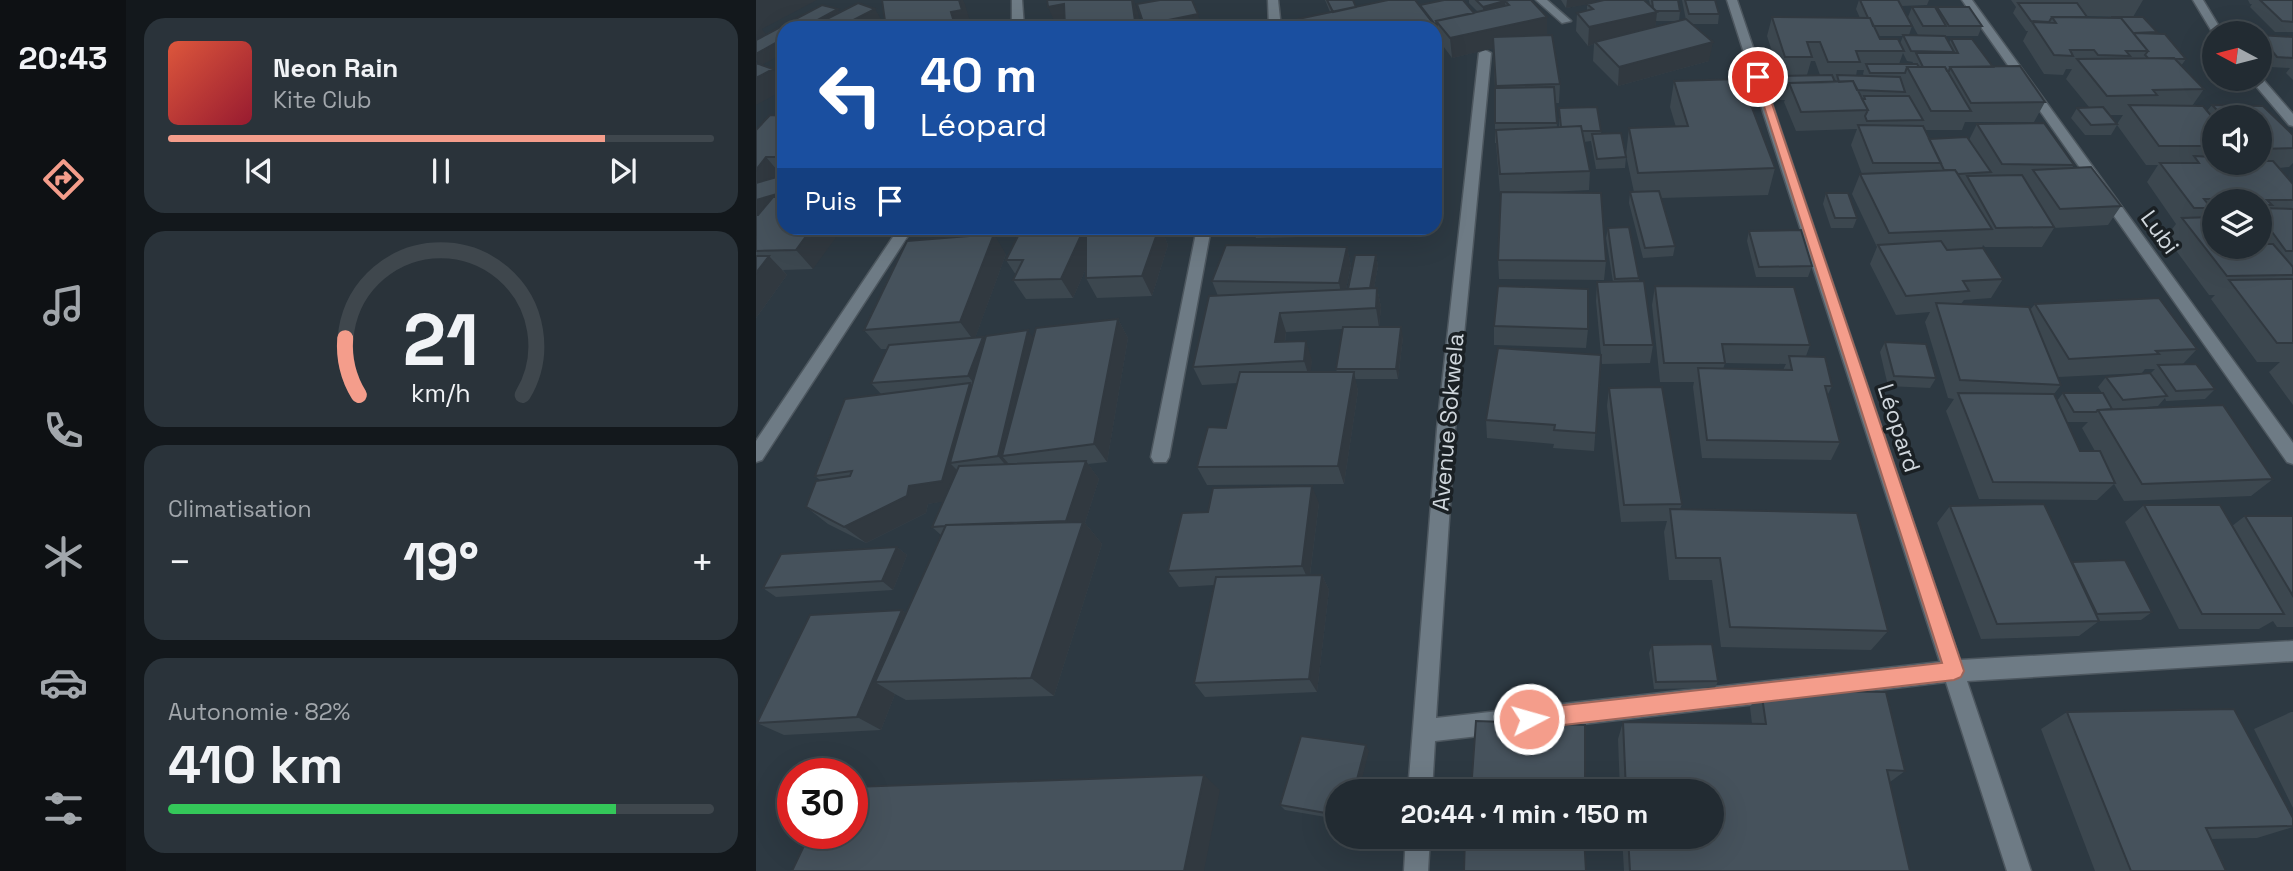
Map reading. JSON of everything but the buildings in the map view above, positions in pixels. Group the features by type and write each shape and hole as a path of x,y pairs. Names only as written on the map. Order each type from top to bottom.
{"street":[{"path":"1017,0 1018,21"},
{"path":"1273,0 1274,21"},
{"path":"1541,0 1566,21"},
{"name":"Léopard","path":"1732,0 2019,871"},
{"name":"Lubi","path":"1966,0 2293,457"},
{"path":"2198,0 2211,21"},
{"name":"Avenue Sokwela","path":"1421,779 1446,429 1485,53"},
{"path":"2266,91 2293,122"},
{"path":"756,455 901,235"},
{"path":"1160,457 1204,235"},
{"path":"1423,731 1954,671 2293,651"},
{"path":"1416,871 1417,849"}],"route":[{"path":"1529,719 1954,671 1758,77"}]}
